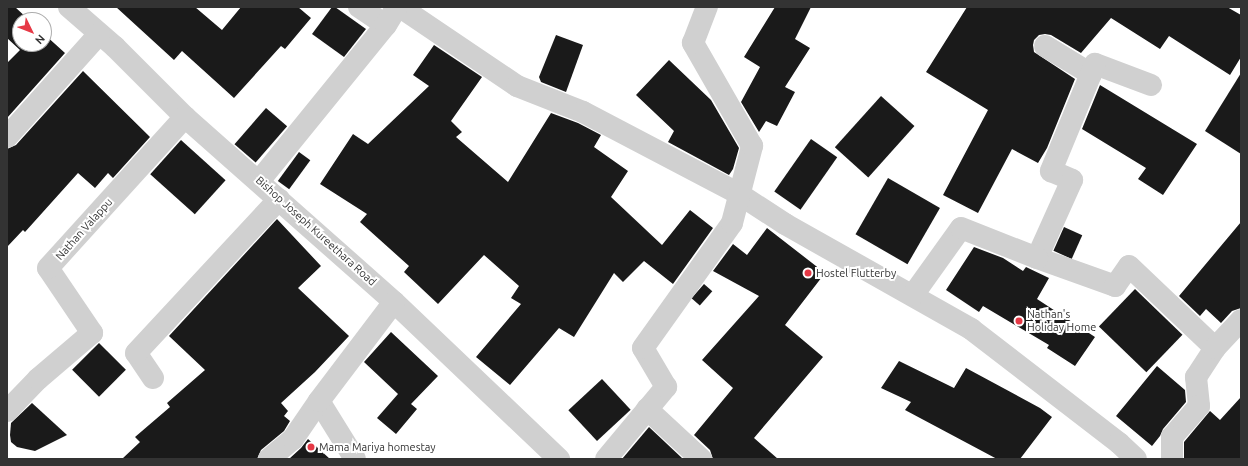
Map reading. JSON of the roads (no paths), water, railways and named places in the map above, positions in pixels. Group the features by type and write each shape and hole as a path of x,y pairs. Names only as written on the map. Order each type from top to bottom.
{"street":[{"name":"Bishop Joseph Kureethara Road","path":"69,7 115,47 185,117 260,181 394,302 559,459"},
{"path":"260,181 392,16 359,7"},
{"path":"400,7 517,86 583,112 739,194 785,224 971,329 1119,444 1136,459"},
{"path":"606,459 666,386 643,348 732,223 752,146 693,43 707,7"},
{"path":"7,137 99,34"},
{"path":"1045,46 1091,74"},
{"path":"1037,258 1072,180 1051,171 1095,64 1151,85"},
{"name":"Nathan Valappu","path":"7,411 38,379 92,332 48,268 185,117"},
{"path":"153,378 136,353 279,199"},
{"path":"913,295 961,228 1114,286 1129,266 1215,348"},
{"path":"270,459 293,439 319,401 394,302"},
{"path":"1172,459 1172,437 1199,406 1196,377 1215,348 1241,320"},
{"path":"319,401 355,459"},
{"path":"647,409 701,459"}],"place":[{"name":"Hostel Flutterby","path":"808,273"},
{"name":"Nathan's Holiday Home","path":"1019,321"},
{"name":"Mama Mariya homestay","path":"311,447"}]}
